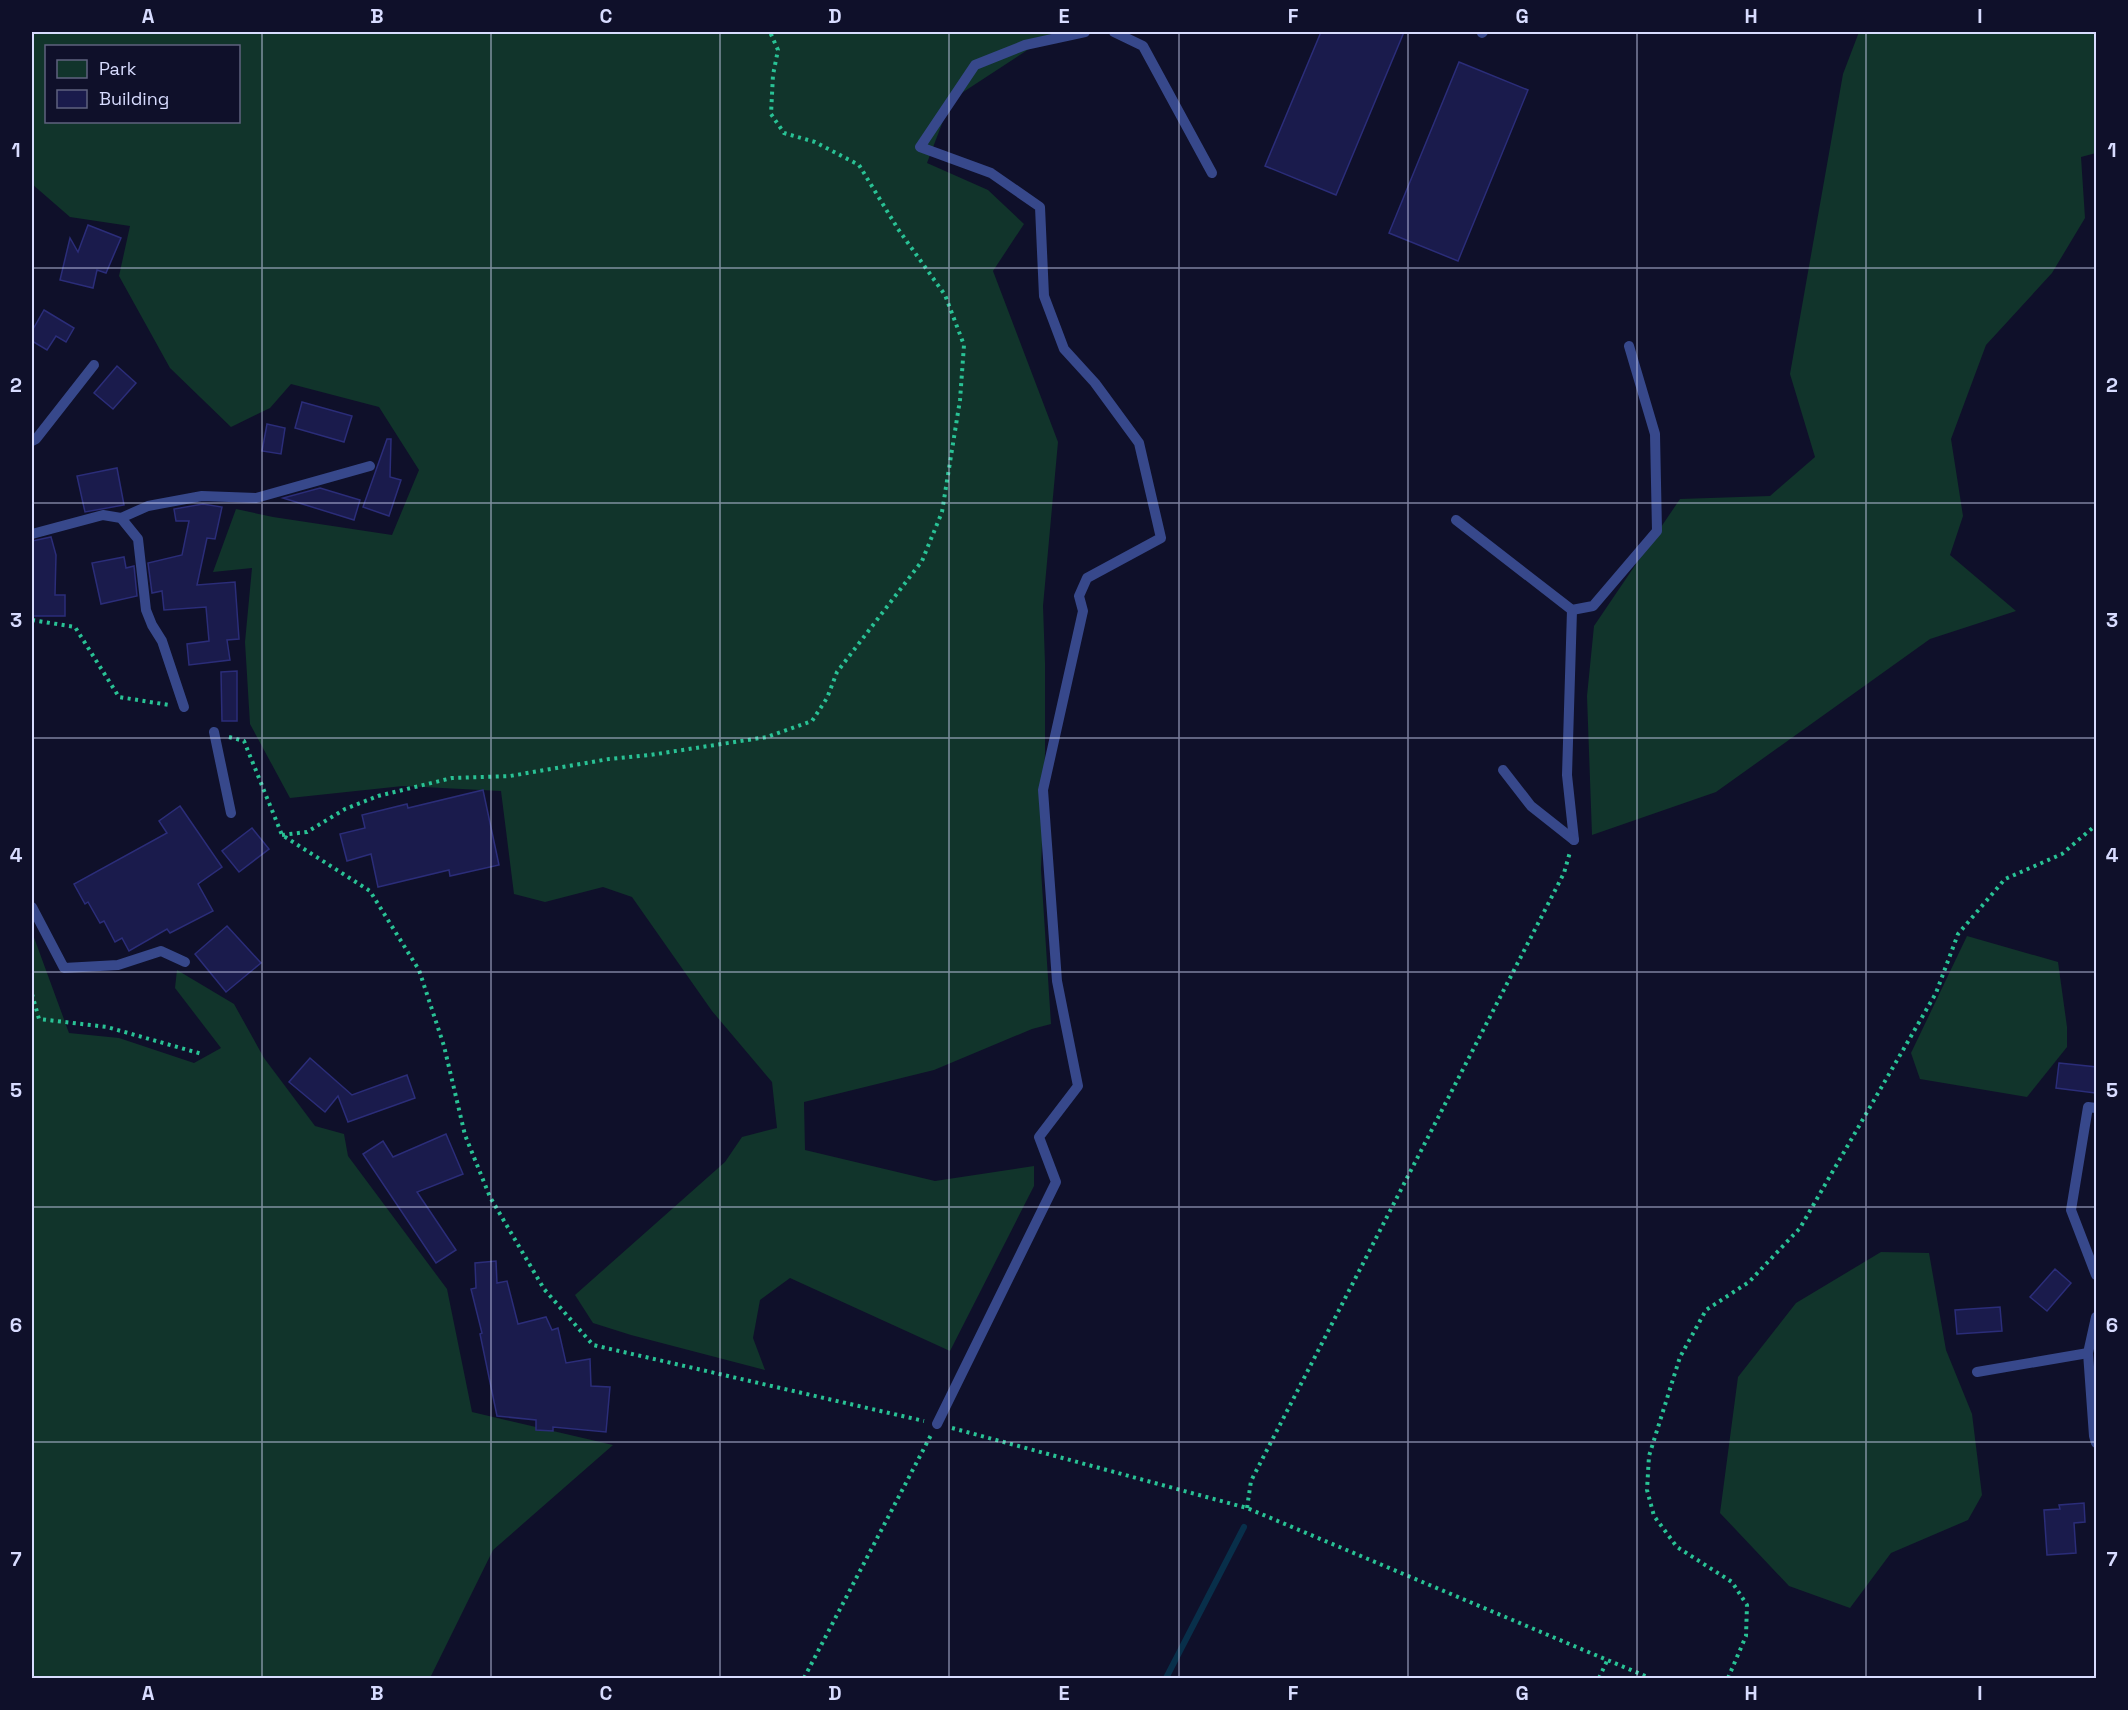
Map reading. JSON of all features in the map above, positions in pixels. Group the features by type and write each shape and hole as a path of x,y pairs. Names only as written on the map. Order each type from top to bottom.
{"lane":[{"path":"937,1424 1056,1182 1039,1137 1078,1086 1057,981 1043,790 1083,610 1078,596 1087,578 1161,538 1139,443 1095,383 1064,349 1044,296 1040,207 991,173 920,147 975,65 1025,45 1085,32"},
{"path":"1114,32 1143,46 1212,173"},
{"path":"1456,520 1572,610 1593,606 1657,531 1655,434 1629,346"},
{"path":"32,441 36,439 94,365"},
{"path":"121,519 148,506 202,496 256,498 370,466"},
{"path":"32,534 103,515 121,519 138,539 146,610 162,641 184,707"},
{"path":"1572,610 1567,775 1574,840"},
{"path":"214,732 231,813"},
{"path":"1503,770 1531,806 1574,840"},
{"path":"32,907 64,968 118,965 161,951 185,962"},
{"path":"2097,1108 2088,1107 2071,1210 2097,1275"},
{"path":"2097,1317 2088,1353 2094,1436 2097,1443"},
{"path":"1977,1372 2088,1353"}],"path":[{"path":"282,835 307,832 345,809 378,796 452,778 510,776 609,759 651,755 767,737 812,721 828,698 837,672 922,561 942,512 960,400 964,345 945,295 898,229 858,165 815,142 784,133 771,114 773,75 778,50 770,32"},
{"path":"32,620 75,627 119,697 184,707"},
{"path":"214,732 244,741 282,835 370,891 418,970 444,1046 465,1135 490,1197 544,1289 593,1345 937,1424 1247,1508 1650,1678"},
{"path":"1728,1678 1746,1636 1747,1605 1732,1582 1677,1547 1654,1516 1647,1490 1649,1456 1680,1357 1706,1310 1749,1282 1800,1228 1936,993 1958,934 2005,879 2062,854 2097,825"},
{"path":"1247,1508 1251,1481 1564,873 1574,840"},
{"path":"32,994 39,1018 107,1027 202,1054"},
{"path":"804,1678 937,1424"},
{"path":"1599,1678 1607,1661"}],"green space":[{"path":"32,32 1055,32 951,100 927,163 988,190 1024,224 993,271 1058,442 1043,606 1045,753 1041,870 1051,1024 1032,1029 934,1070 804,1102 805,1150 935,1181 1034,1166 1034,1186 950,1351 790,1278 760,1300 753,1338 765,1370 593,1323 575,1295 725,1162 742,1137 777,1128 772,1082 712,1011 632,897 603,887 545,902 514,894 501,791 403,786 290,798 250,724 245,642 252,568 213,572 236,509 273,517 392,535 419,470 379,407 291,384 270,408 231,427 170,368 119,276 130,226 70,217 32,184"},
{"path":"1859,32 2096,32 2096,153 2081,157 2085,218 2052,273 1986,345 1951,439 1963,516 1950,555 2016,611 1930,639 1716,792 1592,835 1587,696 1594,626 1680,499 1770,496 1815,457 1790,374 1843,74"},
{"path":"32,932 69,1033 119,1038 194,1063 221,1048 175,988 177,970 234,1004 264,1058 315,1126 344,1134 348,1156 447,1289 472,1412 613,1445 493,1550 430,1678 32,1678"},
{"path":"1967,936 2058,962 2067,1027 2067,1047 2027,1097 1920,1079 1911,1053"},
{"path":"1881,1252 1929,1253 1946,1350 1972,1414 1982,1495 1968,1520 1891,1553 1850,1608 1789,1586 1720,1513 1738,1377 1796,1303"}],"building":[{"path":"1321,32 1404,32 1336,195 1265,166"},
{"path":"1459,62 1528,90 1458,261 1389,233"},
{"path":"88,225 121,238 106,273 97,270 93,288 60,280 70,238 78,252"},
{"path":"44,310 74,328 66,342 56,336 47,350 32,341 32,331"},
{"path":"117,366 136,383 113,409 94,393"},
{"path":"302,402 352,416 344,442 295,428"},
{"path":"267,424 285,428 281,454 262,451"},
{"path":"387,439 391,439 390,477 401,480 389,516 363,507"},
{"path":"117,468 124,505 85,512 77,476"},
{"path":"320,488 360,500 354,520 283,498"},
{"path":"203,504 222,507 215,539 207,538 197,585 235,582 239,639 227,640 230,660 189,665 187,644 209,641 206,607 164,610 162,591 152,593 148,563 182,555 189,521 176,521 174,509"},
{"path":"51,537 56,555 55,595 65,595 65,616 32,616 32,541"},
{"path":"124,557 126,568 134,566 137,596 101,604 92,563"},
{"path":"237,671 237,721 222,721 221,672"},
{"path":"483,790 499,865 450,876 449,870 378,887 371,854 347,861 340,834 365,828 362,815 407,804 408,808"},
{"path":"180,806 222,867 198,884 213,911 170,933 167,929 129,951 122,938 115,942 104,921 100,923 88,902 85,904 74,884 167,833 159,821"},
{"path":"252,828 269,849 239,872 222,851"},
{"path":"227,926 261,963 226,992 195,954"},
{"path":"310,1058 352,1095 407,1075 415,1098 348,1122 338,1096 325,1112 289,1082"},
{"path":"2059,1063 2097,1067 2095,1093 2056,1088"},
{"path":"446,1134 463,1174 417,1192 456,1250 436,1263 363,1154 383,1141 393,1157"},
{"path":"496,1261 497,1283 507,1281 518,1324 546,1317 552,1330 558,1328 566,1363 590,1359 591,1386 610,1387 606,1432 553,1427 553,1431 536,1430 536,1420 497,1416 480,1334 482,1333 471,1289 476,1288 475,1263"},
{"path":"2055,1269 2071,1283 2047,1311 2030,1297"},
{"path":"2000,1307 2002,1331 1957,1334 1955,1310"},
{"path":"2084,1503 2085,1522 2074,1523 2076,1553 2047,1555 2044,1510 2060,1509 2059,1505"}],"waterway":[{"path":"1166,1678 1244,1527"}]}
